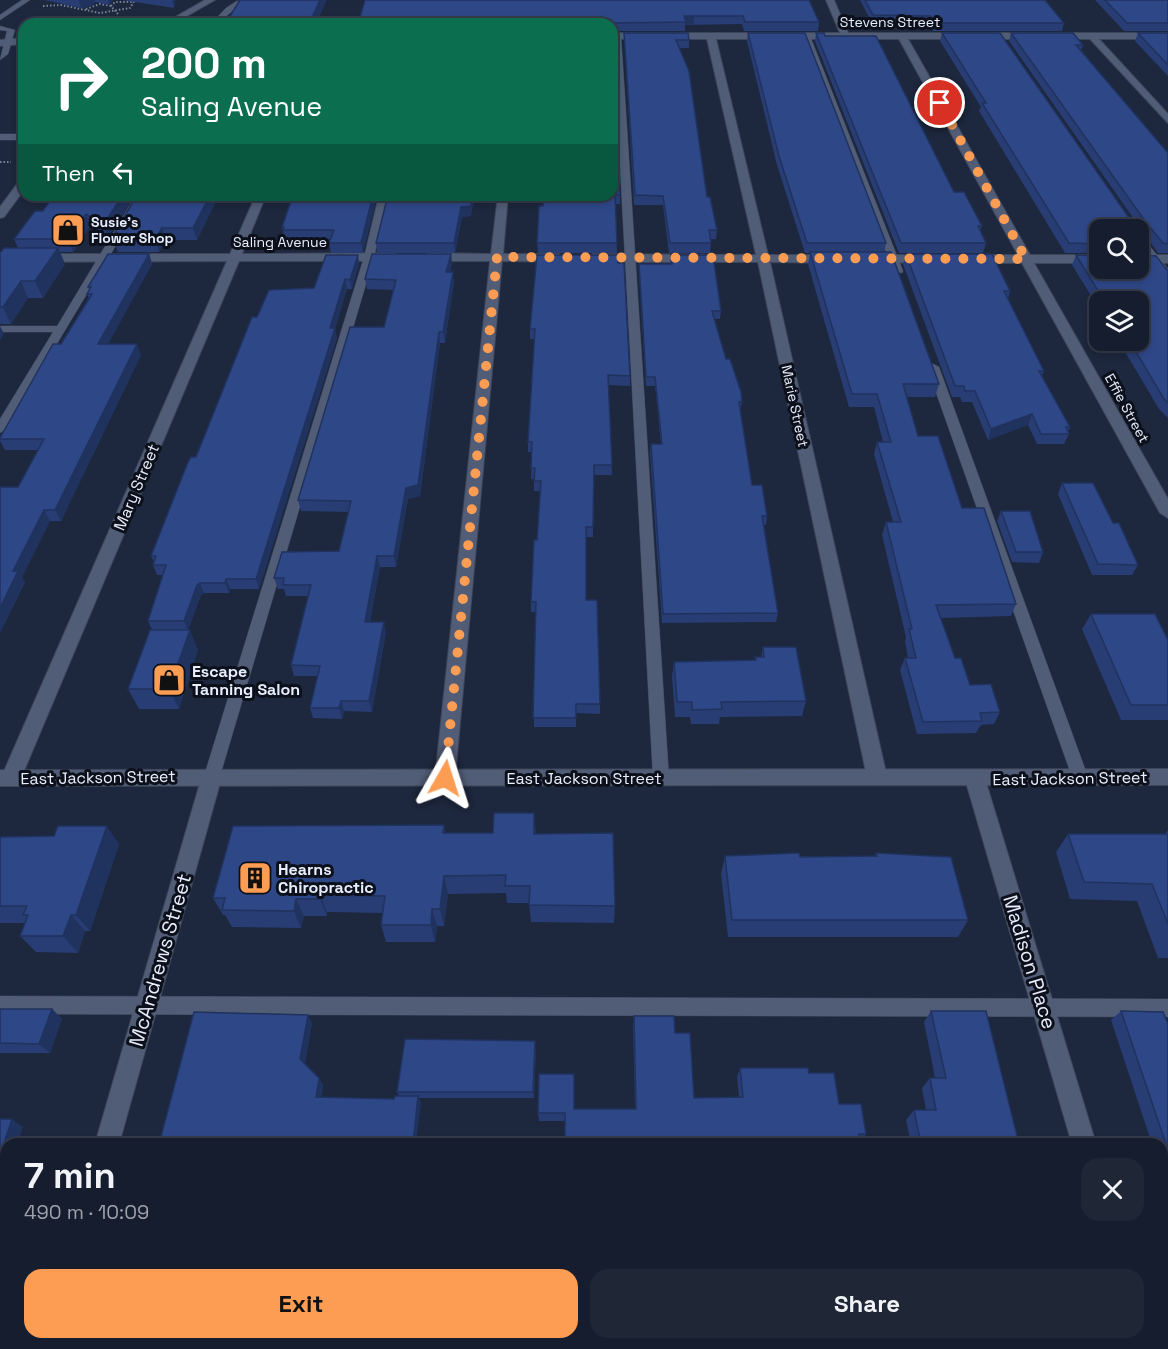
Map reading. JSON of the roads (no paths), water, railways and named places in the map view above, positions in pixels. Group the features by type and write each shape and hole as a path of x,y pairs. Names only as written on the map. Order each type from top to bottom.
{"street":[{"path":"178,18 211,0"},
{"path":"830,0 845,36"},
{"name":"Stevens Street","path":"618,36 1168,36"},
{"name":"Marie Street","path":"711,36 877,777"},
{"name":"Effie Street","path":"902,36 1168,513"},
{"path":"1092,36 1168,120"},
{"path":"0,215 18,190"},
{"name":"Mary Street","path":"6,778 258,201"},
{"path":"445,778 502,201"},
{"name":"Saling Avenue","path":"0,258 938,259"},
{"path":"960,259 1089,259"},
{"name":"East Jackson Street","path":"6,778 212,776 1168,777"},
{"name":"McAndrews Street","path":"109,1138 212,776"},
{"name":"Madison Place","path":"975,778 1082,1138"}],"lane":[{"path":"0,18 27,0"},
{"path":"220,18 239,2 222,0"},
{"path":"0,28 11,30 4,42 0,58"},
{"path":"806,36 902,281"},
{"path":"999,36 1005,45"},
{"path":"618,95 661,778"},
{"path":"0,137 18,137"},
{"path":"0,429 137,201"},
{"path":"212,776 369,257 383,201"},
{"path":"1149,245 1162,259 1168,276"},
{"path":"0,329 61,329"},
{"path":"930,360 1080,777"},
{"path":"0,1005 1168,1008"}],"place":[{"name":"Susie's Flower Shop","path":"68,230"},
{"name":"Escape Tanning Salon","path":"169,680"},
{"name":"Hearns Chiropractic","path":"255,878"}]}
